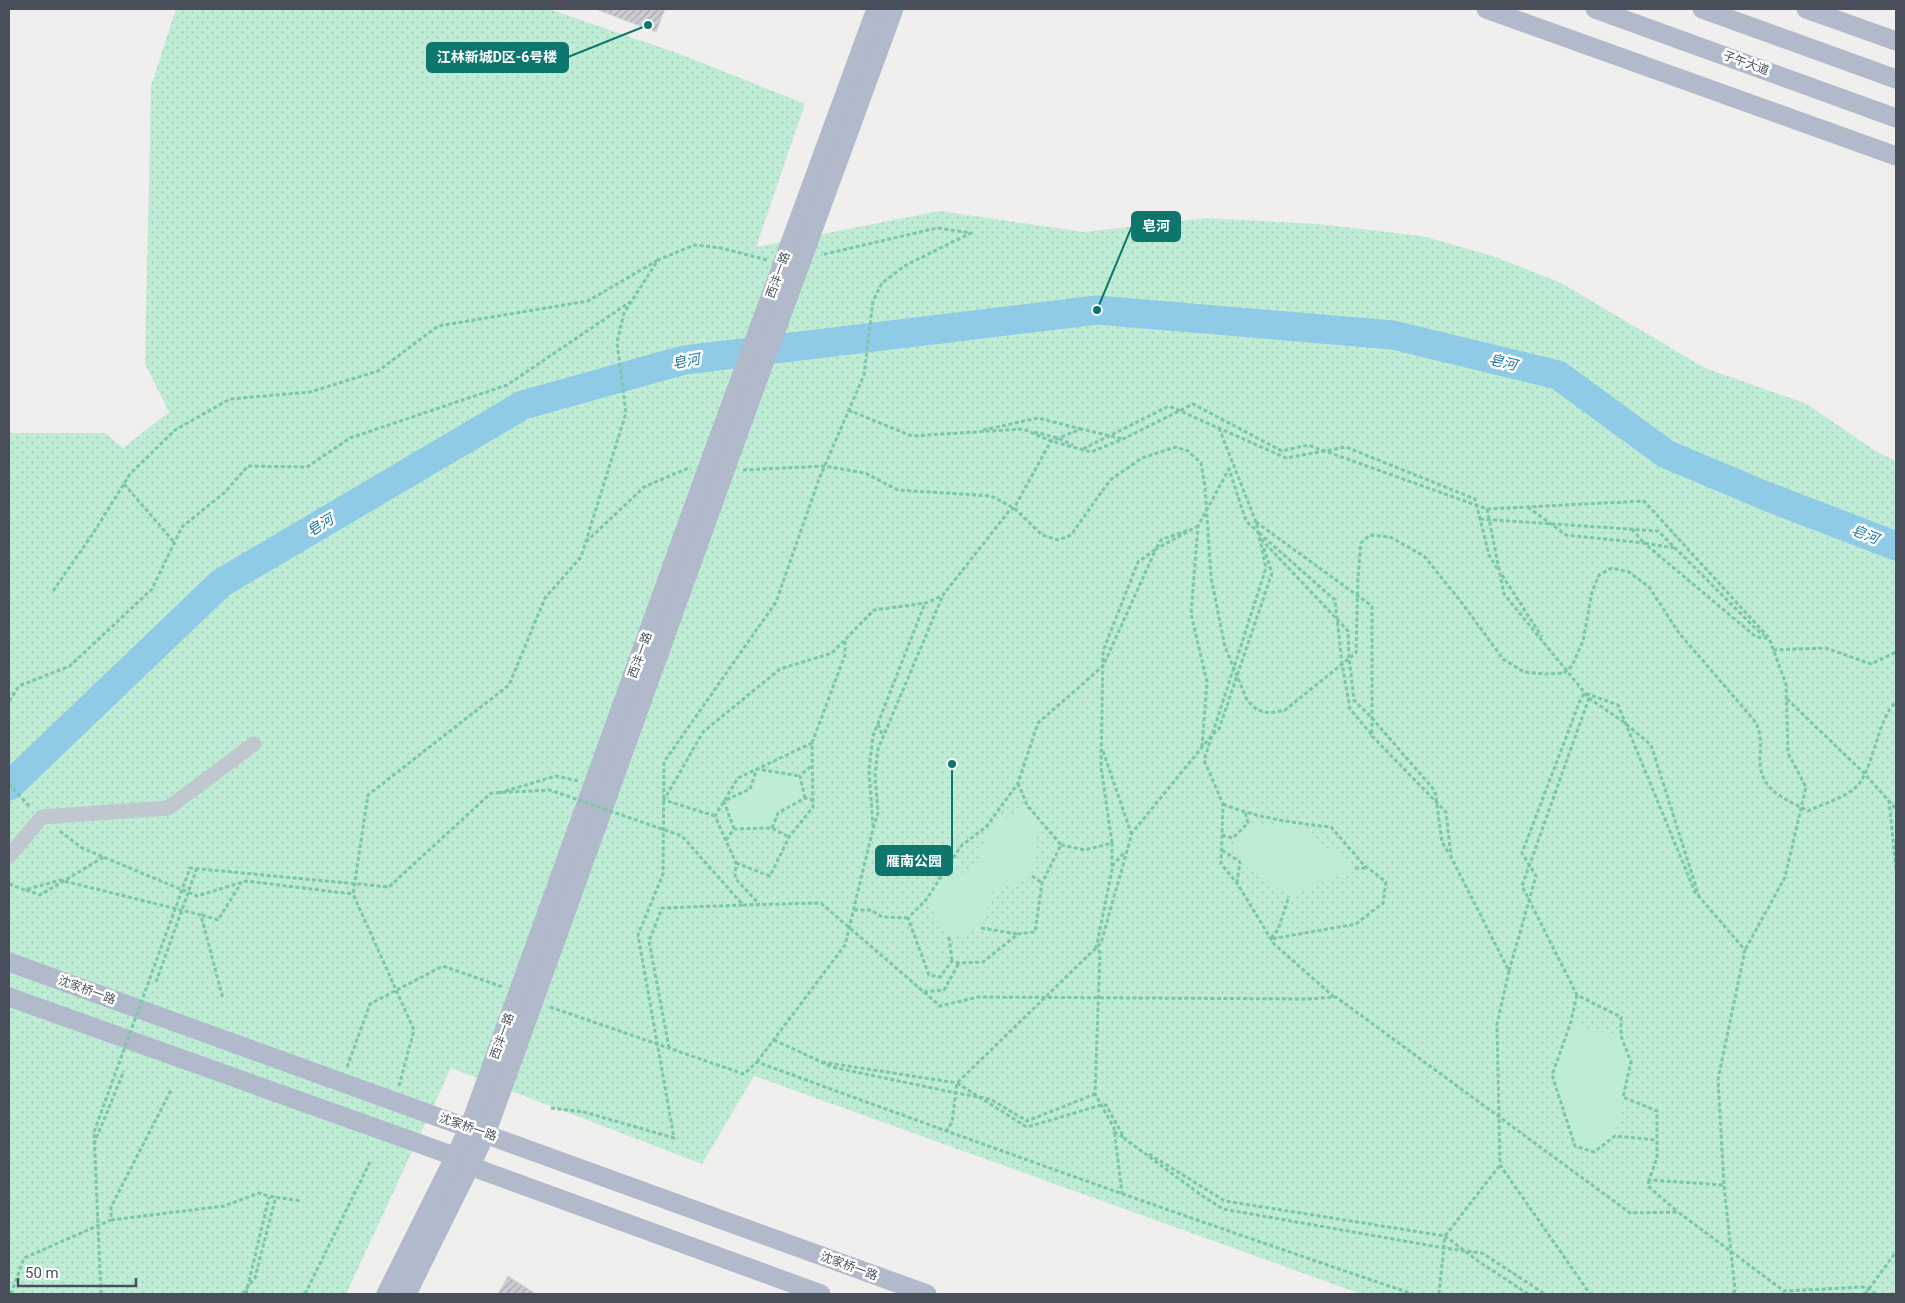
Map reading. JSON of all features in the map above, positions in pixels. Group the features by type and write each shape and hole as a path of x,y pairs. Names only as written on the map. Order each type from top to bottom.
{"main road":[{"name":"西沣一路","path":"407,1294 470,1166 478,1131 790,267 876,9"},
{"name":"西沣一路","path":"790,267 894,9"},
{"path":"1486,9 1896,156"},
{"name":"子午大道","path":"1595,9 1896,118"},
{"path":"1702,9 1896,79"},
{"path":"1806,9 1896,41"},
{"name":"西沣一路","path":"526,997 593,785 716,470"},
{"name":"沈家桥一路","path":"9,962 927,1294"},
{"path":"9,997 454,1156 470,1166 822,1294"},
{"name":"西沣一路","path":"386,1294 454,1156 478,1131"}],"lane":[{"path":"9,856 36,812 168,808 254,744"}],"path":[{"path":"53,591 94,532 130,474 175,430 230,400 310,392 378,371 438,326 588,301 658,260 694,246 720,248 790,267 937,228 971,233 906,265 882,283 873,301 864,375 825,466 776,602 664,762 663,874 638,936 674,1138 584,1112 552,1108"},
{"path":"395,1101 414,1030 353,894 368,795 509,686 544,598 581,557 626,412 616,342 624,313 658,260"},
{"path":"9,701 19,686 70,666 152,589 182,527 225,492 248,466 307,466 350,438 508,384 632,300"},
{"path":"1023,429 1051,441 1091,452 1123,439 1193,404 1282,451 1308,445 1487,509 1644,501 1769,638 1786,684 1788,753 1806,787 1785,877 1745,950 1718,1079 1724,1186 1735,1290 1733,1294"},
{"path":"1082,450 1169,406 1286,458 1346,447 1475,499 1489,555 1552,652"},
{"path":"848,410 912,436 1023,429 1058,438 1082,450"},
{"path":"973,432 1038,418 1123,439"},
{"path":"1219,428 1256,522 1266,568 1204,760 1223,804 1221,864 1237,883 1274,944 1334,997 1630,1213 1678,1212"},
{"path":"341,1082 370,1004 443,966 744,1074 757,1062 845,946 878,813 875,775 878,749 943,595 1009,511 1014,508 1051,441 1081,429"},
{"path":"585,543 644,487 686,469 716,470 825,466 865,473 898,490 991,496 1014,508 1042,535 1058,540 1071,535 1110,480 1142,458 1176,447 1188,451 1201,463 1212,577 1225,647 1247,700 1258,710 1270,713 1286,710 1356,653 1361,543 1370,535 1390,537 1424,556 1462,603 1503,659 1524,672 1564,673 1572,666 1583,641 1592,592 1599,575 1612,568 1629,572 1648,587 1679,633 1760,729 1759,767 1764,781 1780,797 1808,811 1839,798 1855,788 1864,773 1881,730 1896,702"},
{"path":"1202,747 1207,682 1191,614 1198,526 1233,463"},
{"path":"1229,469 1246,521 1335,600 1342,663 1350,709 1372,736 1446,812 1451,856"},
{"path":"124,484 174,542"},
{"path":"1527,507 1552,523 1566,535 1675,548"},
{"path":"1487,509 1504,594 1589,698 1625,723 1651,745 1699,897"},
{"path":"1480,519 1658,531 1758,631 1769,638"},
{"path":"1256,522 1372,606 1372,736"},
{"path":"1096,949 1112,866 1112,843 1101,767 1104,651 1138,562 1156,549 1198,526"},
{"path":"1631,529 1644,543 1756,637 1769,638"},
{"path":"946,1132 952,1122 957,1084 1101,943 1125,852 1132,833 1212,735 1219,729 1272,573 1258,532"},
{"path":"1261,539 1348,631 1354,700 1435,791 1442,842 1451,856 1509,971"},
{"path":"854,910 871,910 882,917 908,918 926,900 961,846 987,826 1018,784 1038,723 1103,666 1156,549"},
{"path":"664,800 703,732 780,669 832,653 874,610 926,602 943,595"},
{"path":"873,828 869,770 873,736 926,602"},
{"path":"736,863 770,876 789,837 813,807 812,743 845,656 845,640"},
{"path":"1773,650 1826,648 1872,664 1896,652"},
{"path":"1585,693 1618,705 1695,892 1745,950"},
{"path":"1585,693 1581,698 1522,853 1536,876 1528,898 1497,1024 1500,1165 1590,1294"},
{"path":"1589,698 1522,886 1577,995 1621,1017 1621,1036 1631,1062 1623,1096 1657,1111 1657,1158 1648,1186 1678,1212 1784,1290 1865,1287 1876,1294"},
{"path":"1787,698 1864,773 1896,809"},
{"path":"878,723 883,737"},
{"path":"715,816 738,778 812,743"},
{"path":"1102,747 1132,833"},
{"path":"800,776 812,765"},
{"path":"757,769 800,776"},
{"path":"724,801 750,788 757,769"},
{"path":"499,793 556,776 593,785"},
{"path":"800,776 806,798"},
{"path":"9,784 36,812 82,848 197,896 246,881 353,894"},
{"path":"1018,784 1027,805 1061,845 1086,850 1112,843"},
{"path":"101,1294 94,1132 190,868 389,886 491,793 550,790 682,836 743,905"},
{"path":"772,828 778,813 806,798 813,800"},
{"path":"664,800 715,816 736,863 735,878 759,904"},
{"path":"1889,800 1896,869"},
{"path":"724,801 734,829"},
{"path":"1223,804 1298,826 1330,827 1368,868 1386,882 1383,903 1356,924 1271,939"},
{"path":"1222,835 1233,838 1248,823 1245,812"},
{"path":"734,829 772,828 789,837"},
{"path":"726,841 734,829"},
{"path":"981,928 1018,934 1035,932 1042,883 1061,845"},
{"path":"1222,850 1240,862 1237,883"},
{"path":"1112,866 1125,852"},
{"path":"9,884 40,895 104,857"},
{"path":"156,982 197,868"},
{"path":"1355,868 1368,868"},
{"path":"1032,876 1042,883"},
{"path":"25,890 60,880 218,920 240,883"},
{"path":"1271,939 1278,930 1289,896"},
{"path":"668,1048 648,941 662,908 821,903 940,1006 978,997 1308,999 1334,997"},
{"path":"201,915 223,999"},
{"path":"908,918 929,975 940,977 952,961 949,937"},
{"path":"952,961 959,963 983,962 1018,934"},
{"path":"1096,949 1100,952 1095,1094 1114,1128 1122,1194"},
{"path":"924,992 944,990 959,963"},
{"path":"1577,995 1570,1025 1552,1075 1576,1146 1594,1152 1615,1136 1657,1140"},
{"path":"774,1040 832,1067 990,1099 1027,1122"},
{"path":"757,1062 946,1132 1413,1294"},
{"path":"822,1062 957,1084 1025,1126 1031,1126 1106,1105 1125,1139 1223,1209 1482,1253 1544,1294"},
{"path":"94,1144 124,1071"},
{"path":"111,1220 111,1206 171,1090"},
{"path":"1025,1126 1027,1122 1095,1094"},
{"path":"1114,1132 1225,1201 1445,1236 1528,1294"},
{"path":"306,1294 370,1162"},
{"path":"1439,1294 1445,1236 1500,1165"},
{"path":"1649,1180 1724,1186"},
{"path":"11,1294 24,1258 111,1220 224,1206 259,1193 269,1197 276,1196 300,1201"},
{"path":"244,1294 255,1278 276,1196"},
{"path":"247,1288 269,1197"},
{"path":"1865,1294 1896,1252"}],"green space":[{"path":"176,9 549,9 680,54 805,104 756,247 940,211 1085,232 1205,218 1318,224 1422,236 1496,257 1561,283 1705,368 1807,404 1874,450 1896,461 1896,1294 1361,1294 754,1076 702,1164 451,1068 346,1294 9,1294 9,433 105,433 123,448 169,412 145,364 151,86"},
{"path":"757,769 800,776 805,798 778,813 772,828 734,829 724,801 750,789"},
{"path":"1022,809 1039,819 1032,876 993,891 981,928 949,937 926,900 939,879 976,869 989,828"},
{"path":"1248,823 1297,827 1355,868 1289,896 1240,862 1233,838"},
{"path":"1570,1025 1621,1036 1631,1062 1615,1136 1594,1152 1575,1146 1552,1075"}],"building":[{"path":"599,9 665,9 656,32"},
{"path":"508,1276 536,1294 498,1294"}],"waterway":[{"name":"皂河","path":"9,786 221,583 523,405 684,360 1097,310 1393,335 1558,375 1666,454 1766,496 1896,546"}],"place":[{"name":"江林新城D区-6号楼","path":"648,25"},
{"name":"皂河","path":"1097,310"},
{"name":"雁南公园","path":"952,764"}]}
